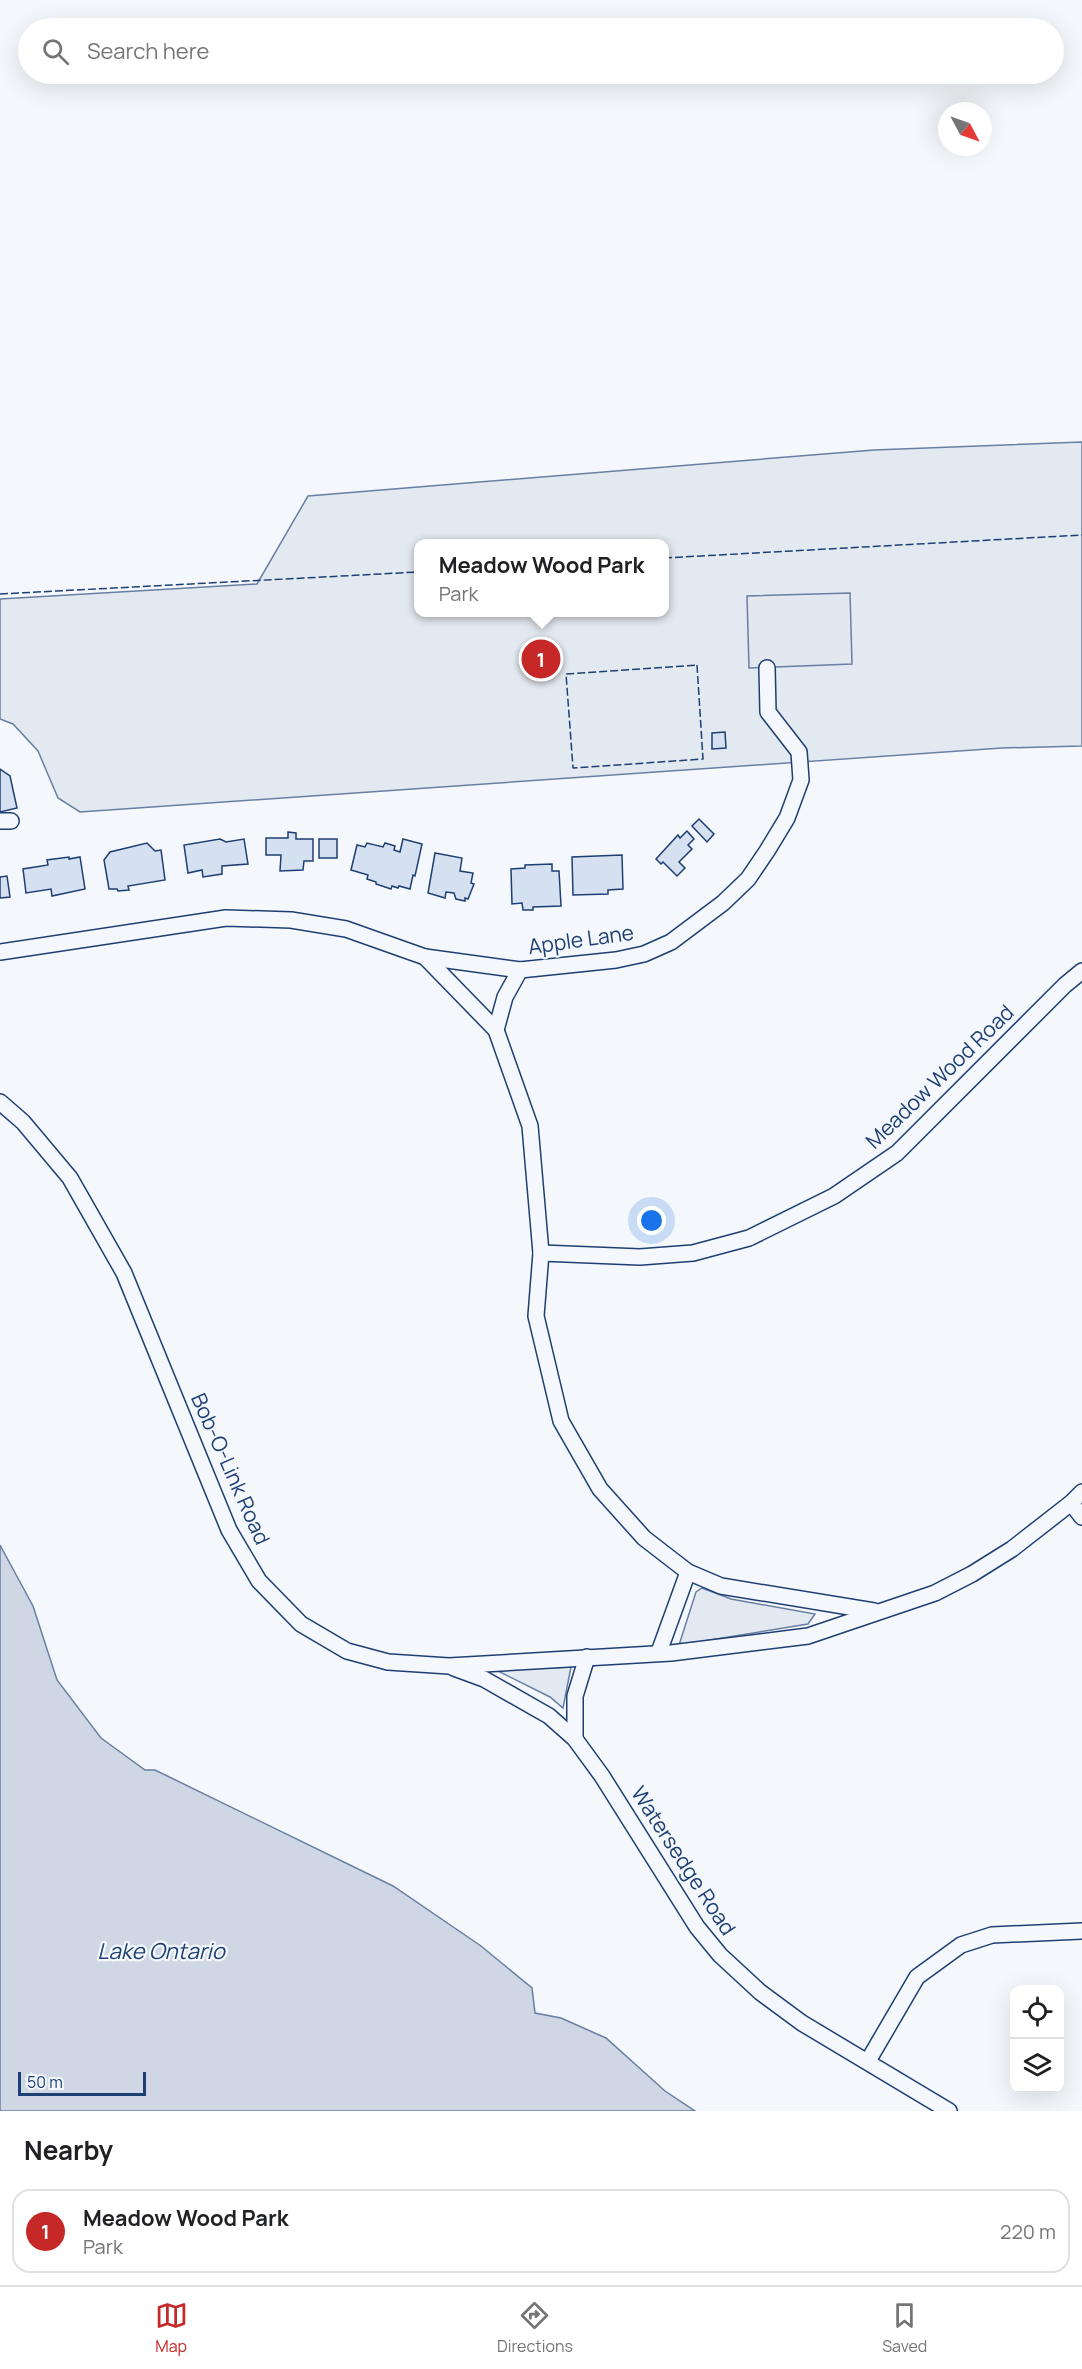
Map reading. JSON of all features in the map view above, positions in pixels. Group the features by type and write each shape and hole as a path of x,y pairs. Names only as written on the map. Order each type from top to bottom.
{"street":[{"name":"Apple Lane","path":"425,957 520,970 616,960 644,954 671,942 723,903 748,879 787,818 801,780 799,752 768,712 767,668"},
{"path":"0,952 226,918 291,920 346,929 425,957 496,1030 530,1126 541,1253 536,1316 561,1421 600,1489 644,1538 688,1572 721,1586 877,1612"},
{"name":"Apple Lane","path":"496,1030 506,997 520,970"},
{"name":"Meadow Wood Road","path":"541,1253 640,1257 693,1253 749,1238 834,1196 897,1153 1065,985 1082,971"},
{"name":"Bob-O-Link Road","path":"0,1102 23,1122 70,1178 124,1273 229,1530 260,1581 302,1624 347,1650 388,1662 449,1665 671,1653 808,1636 935,1593 972,1574 1012,1549 1077,1498"},
{"path":"1077,1498 1082,1517"},
{"path":"659,1652 688,1572"},
{"path":"575,1739 575,1696 587,1657"},
{"name":"Watersedge Road","path":"449,1665 484,1679 549,1716 575,1739 602,1776 697,1927 720,1955 760,1992 802,2023 949,2111"},
{"path":"868,2061 917,1977 961,1945 992,1935 1082,1931"}],"shaded area":[{"path":"1082,442 1082,746 1002,748 80,812 58,798 38,751 13,724 0,719 0,599 257,584 308,496 874,450"},
{"path":"850,593 852,664 749,668 747,596"},
{"path":"702,1588 731,1599 815,1614 808,1624 679,1645 696,1592"},
{"path":"571,1667 563,1708 550,1697 496,1670"}],"water":[{"name":"Lake Ontario","path":"0,1545 33,1606 57,1680 101,1738 145,1770 155,1770 393,1886 481,1946 532,1988 535,2013 561,2018 606,2038 665,2091 695,2111 0,2111"}],"building":[{"path":"725,732 726,748 712,749 712,733"},
{"path":"0,769 10,776 17,808 0,812"},
{"path":"699,819 714,834 707,842 692,826"},
{"path":"687,831 694,839 688,845 692,849 679,862 685,868 677,876 663,862 661,864 656,859 678,835 680,838"},
{"path":"288,832 296,833 296,839 313,839 313,861 304,861 303,870 280,871 281,855 266,855 266,838 288,838"},
{"path":"220,839 226,842 244,839 248,864 222,866 222,874 203,877 202,870 188,873 184,845"},
{"path":"319,839 337,839 337,858 319,858"},
{"path":"403,839 422,844 410,889 392,886 391,889 367,879 368,875 351,870 357,845 365,847 367,843 383,847 385,843 395,846 394,850 400,852"},
{"path":"147,843 155,851 161,850 165,880 128,886 129,890 109,889 104,860 110,852"},
{"path":"435,853 462,858 460,871 473,873 471,883 474,884 468,899 465,898 465,901 456,899 454,893 446,892 445,898 428,893"},
{"path":"622,855 623,889 608,890 608,894 573,895 572,857"},
{"path":"69,857 69,859 80,857 85,889 52,896 51,889 26,893 23,869 48,865 47,860"},
{"path":"552,864 552,871 559,871 561,906 533,907 533,910 523,910 522,903 512,904 511,869 525,868 525,865"},
{"path":"7,876 10,897 0,898 0,877"}],"fence":[{"path":"669,558 1082,535"},
{"path":"0,594 414,572"},
{"path":"697,665 703,759 573,768 566,674 697,665"}],"place":[{"name":"Meadow Wood Park","path":"541,659"}]}
